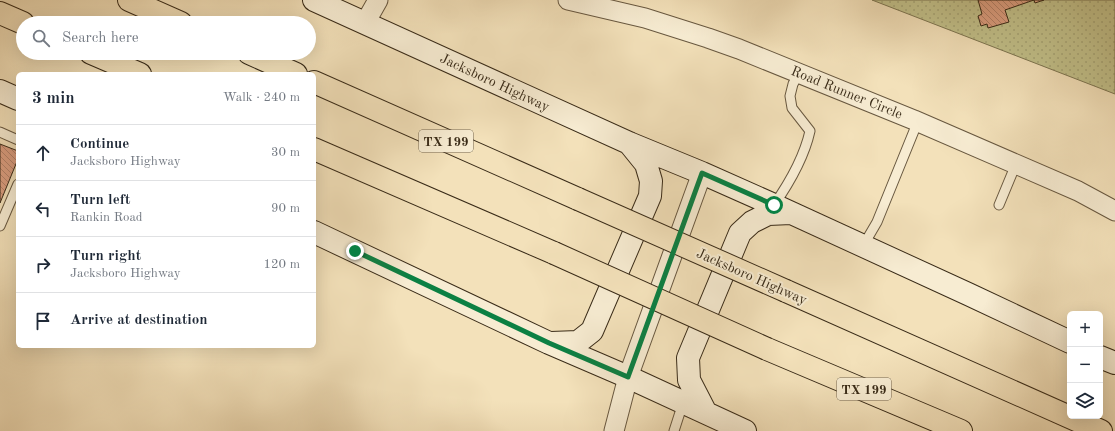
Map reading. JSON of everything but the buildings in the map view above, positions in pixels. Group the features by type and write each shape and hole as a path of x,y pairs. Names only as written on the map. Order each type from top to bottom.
{"highway":[{"path":"129,0 165,16"},
{"path":"0,13 16,20"},
{"path":"107,60 135,72"},
{"path":"265,60 292,72"},
{"name":"Jacksboro Highway","path":"316,83 1101,431"},
{"name":"TX 199","path":"316,150 554,253 767,349 961,431"}],"main road":[{"name":"Jacksboro Highway","path":"314,0 629,143 783,209 1067,341"},
{"path":"0,92 16,98"},
{"path":"549,343 578,342 592,331 650,196 651,181 646,164 629,143"},
{"path":"706,413 689,380 688,358 740,233 752,222 783,209"},
{"path":"316,233 549,343 628,377 745,431"},
{"path":"1103,358 1115,363"}],"street":[{"path":"365,23 378,0"},
{"name":"Road Runner Circle","path":"568,0 645,18 708,38 799,73 918,121 1078,191 1115,211"},
{"path":"614,431 628,377 702,173"}],"lane":[{"path":"783,209 790,182 807,144 810,130 792,108 790,96 793,84 799,73"},
{"path":"863,246 877,222 918,121"},
{"path":"0,132 16,139"},
{"path":"999,205 1016,164"},
{"path":"0,226 16,189"},
{"path":"674,431 683,403"}],"shaded area":[{"path":"872,0 1115,0 1115,94"}],"route":[{"path":"355,251 549,343 628,377 702,173 774,205"}]}
